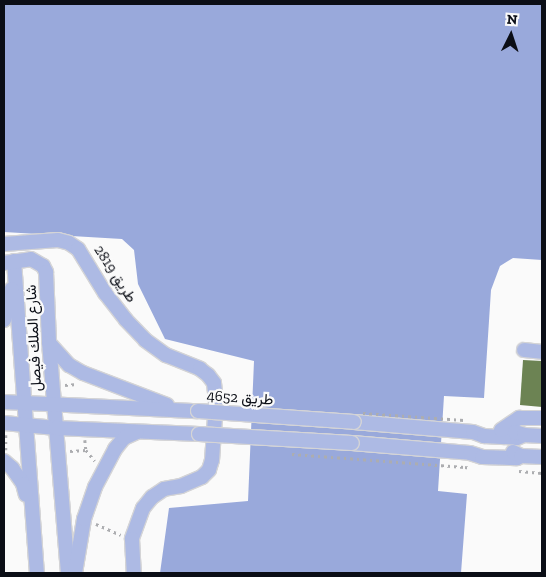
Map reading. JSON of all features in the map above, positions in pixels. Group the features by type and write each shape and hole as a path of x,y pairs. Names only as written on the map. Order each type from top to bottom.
{"street":[{"name":"طريق 2819","path":"4,244 58,240 69,243 78,249 105,293 126,320 145,340 166,355 200,369 214,383 216,402 212,460 209,470 202,477 180,486 164,489 152,497 143,508 132,539 134,573"},
{"name":"شارع الملك فيصل","path":"37,573 15,276 9,262 31,259 38,261 46,272 49,342 68,573"},
{"path":"4,320 15,276"},
{"path":"49,342 69,365 178,409"},
{"path":"524,350 542,352"},
{"name":"طريق 4652","path":"4,402 178,409 473,432 484,436 517,438 524,435 542,436"},
{"path":"501,430 519,418 542,418"},
{"path":"4,423 56,428 199,434 470,453 490,457 542,457"},
{"name":"طريق 4652","path":"473,432 501,430 519,432 524,435"},
{"path":"75,573 84,519 95,487 115,449 124,438 140,431"},
{"path":"4,461 12,468 23,484 32,522"}],"path":[{"path":"287,454 464,467"},
{"path":"84,519 132,539"}],"water":[{"path":"4,4 542,4 542,260 513,258 500,266 491,290 484,398 444,396 438,491 467,494 461,573 160,573 169,508 248,501 254,361 165,339 138,284 134,250 122,239 4,232"}],"building":[{"path":"523,360 542,361 542,407 520,405"}]}
